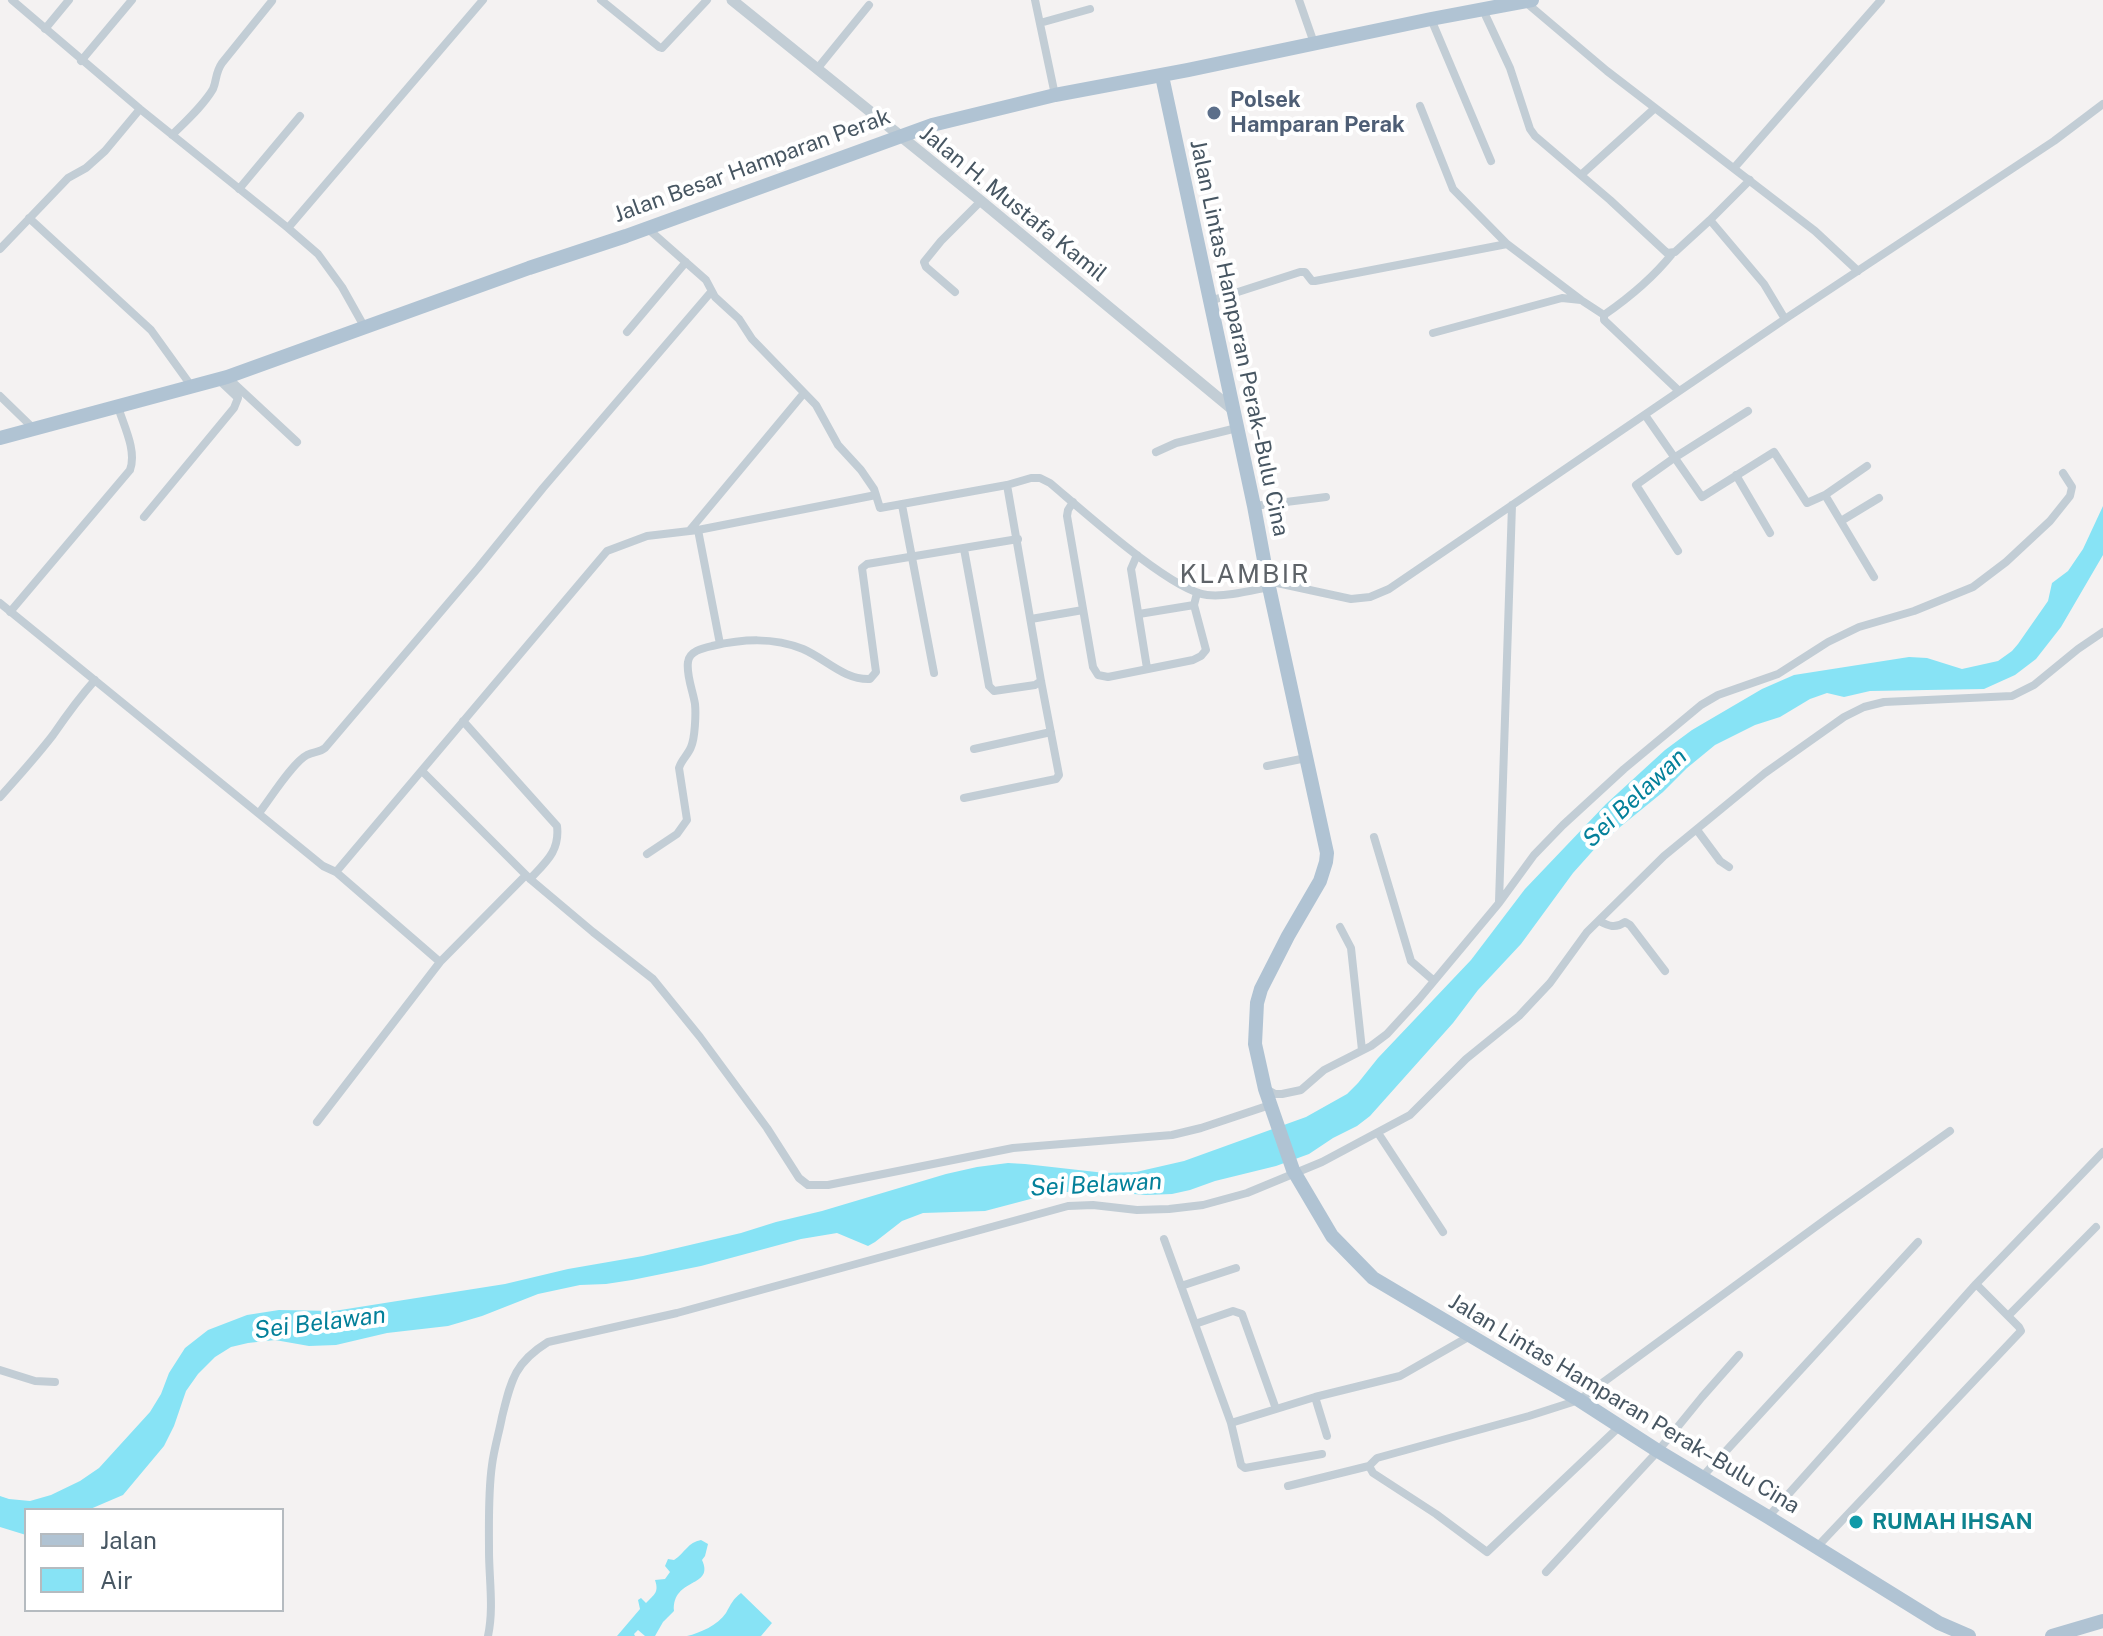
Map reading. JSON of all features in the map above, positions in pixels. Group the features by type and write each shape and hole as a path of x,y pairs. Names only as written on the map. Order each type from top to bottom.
{"main road":[{"name":"Jalan Besar Hamparan Perak","path":"0,438 223,378 932,125 1055,95 1527,1"},
{"name":"Jalan Lintas Hamparan Perak–Bulu Cina","path":"1162,76 1327,853 1320,881 1258,996 1255,1044 1271,1109 1295,1172 1332,1236 1373,1278 1579,1400 1939,1623 1969,1636"},
{"path":"2052,1636 2103,1621"}],"street":[{"path":"12,0 22,3 45,29 81,61 318,254 342,287 365,328"},
{"path":"45,29 69,0"},
{"path":"81,61 132,0"},
{"path":"288,228 483,0"},
{"path":"601,0 662,48 707,0"},
{"name":"Jalan H. Mustafa Kamil","path":"732,0 1232,409"},
{"path":"1035,0 1055,95"},
{"path":"1299,0 1314,43"},
{"path":"1734,168 1881,0"},
{"path":"172,135 213,88 216,72 222,63 272,1"},
{"path":"1527,1 1607,71 1815,231 1858,271"},
{"path":"817,69 869,5"},
{"path":"1040,23 1090,9"},
{"path":"1483,10 1510,68 1532,133 1667,253 1672,254"},
{"path":"1431,19 1491,161"},
{"path":"646,227 706,280 711,292 739,319 752,339 820,410 836,442 861,470 880,508 1040,478 1137,555 1197,593 1219,596 1268,584 1360,599 1389,589 1785,319 2054,141 2103,104"},
{"path":"1420,106 1453,189 1507,244 1604,315 1604,320 1679,391"},
{"path":"1581,175 1655,108"},
{"path":"0,249 68,178 86,168 105,151 140,109"},
{"path":"239,189 300,116"},
{"path":"1604,315 1636,293 1750,180"},
{"path":"955,292 924,262 981,201"},
{"path":"29,218 151,330 193,387"},
{"path":"1710,220 1764,284 1785,319"},
{"path":"1210,301 1303,272 1315,281 1507,244"},
{"path":"627,332 686,262"},
{"path":"259,813 295,766 307,755 325,748 711,292"},
{"path":"1433,333 1562,298 1581,300"},
{"path":"223,378 297,442"},
{"path":"144,517 234,408 238,398 223,378"},
{"path":"694,530 804,393"},
{"path":"0,396 34,429"},
{"path":"10,612 130,470 132,452 118,407"},
{"path":"1678,551 1636,486 1748,411"},
{"path":"1645,415 1702,497 1773,451 1807,503 1825,495 1867,466"},
{"path":"1156,452 1176,443 1237,428"},
{"path":"1265,1089 1275,1094 1301,1090 1324,1070 1387,1034 1499,903 1534,855 1624,769 1708,700 1778,674 1828,642 1859,627 1914,611 1973,587 2050,521 2070,496 2072,487 2063,473"},
{"path":"1736,475 1770,533"},
{"path":"964,798 1059,775 1007,485"},
{"path":"336,872 607,551 647,536 876,495"},
{"path":"1825,495 1874,577"},
{"path":"1254,506 1326,497"},
{"path":"1841,521 1879,498"},
{"path":"1073,502 1067,516 1093,667 1098,675 1108,677 1193,660 1204,654 1206,650 1194,605 1197,593"},
{"path":"902,505 934,673"},
{"path":"1499,903 1512,505"},
{"path":"694,530 720,644"},
{"path":"647,854 677,834 687,820 679,768 692,747 695,705 689,658 702,648 720,644 776,641 803,649 852,676 864,679 873,677 876,672 862,568 867,564 1018,539"},
{"path":"964,549 989,686 994,691 1035,685 1041,681"},
{"path":"1137,555 1131,569 1147,668"},
{"path":"0,603 323,866 336,872 440,962"},
{"path":"1139,614 1194,605"},
{"path":"1031,619 1083,610"},
{"path":"488,1636 492,1608 489,1487 494,1452 512,1378 536,1350 548,1342 677,1313 1068,1206 1146,1210 1203,1205 1247,1193 1295,1172 1378,1133 1421,1106 1466,1059 1519,1016 1550,983 1587,932 1664,856 1765,773 1854,711 1884,702 2012,696 2034,685 2103,632"},
{"path":"0,797 95,680"},
{"path":"317,1122 440,962 555,851 557,826 463,721"},
{"path":"974,749 1051,732"},
{"path":"1267,766 1306,758"},
{"path":"422,771 528,877 653,979 767,1128 793,1171 808,1185 828,1185 1013,1148 1172,1135 1271,1109"},
{"path":"1697,830 1720,861 1729,867"},
{"path":"1374,837 1411,961 1433,980"},
{"path":"1599,921 1613,927 1625,922 1630,925 1665,971"},
{"path":"1340,927 1351,948 1362,1050"},
{"path":"1288,1486 1369,1466 1377,1458 1579,1400 1950,1131"},
{"path":"1378,1133 1443,1232"},
{"path":"1768,1517 1976,1284 2103,1152"},
{"path":"2008,1316 2096,1227"},
{"path":"1164,1239 1231,1423 1241,1465 1245,1468 1322,1454"},
{"path":"1702,1477 1918,1242"},
{"path":"1181,1286 1236,1268"},
{"path":"1816,1548 2021,1331 1976,1284"},
{"path":"1195,1324 1233,1311 1242,1314 1276,1409"},
{"path":"1231,1423 1315,1397 1400,1376 1471,1336"},
{"path":"1546,1572 1658,1451 1739,1355"},
{"path":"0,1370 35,1381 55,1382"},
{"path":"1315,1397 1327,1436"},
{"path":"1369,1466 1373,1473 1487,1552 1620,1426"}],"water":[{"name":"Sei Belawan","path":"2103,506 2103,555 2061,627 2036,659 2015,675 1984,689 1870,691 1844,697 1827,693 1715,745 1598,845 1573,873 1521,944 1370,1116 1309,1154 1172,1194 1057,1192 985,1211 923,1213 902,1221 868,1246 837,1233 801,1239 701,1266 538,1294 448,1326 387,1333 336,1345 309,1346 275,1340 231,1347 198,1374 186,1391 164,1446 123,1495 93,1508 24,1508 24,1534 0,1527 0,1496 30,1501 51,1495 99,1468 150,1412 185,1348 208,1330 247,1315 279,1310 334,1311 505,1284 741,1233 977,1167 1008,1163 1105,1173 1136,1172 1184,1161 1306,1117 1347,1094 1358,1083 1471,960 1525,889 1606,804 1665,750 1692,730 1762,689 1794,675 1909,657 1927,658 1962,669 1998,661 2018,644 2048,601 2052,583 2068,571 2083,549"},
{"path":"701,1540 708,1544 702,1560 703,1575 679,1593 674,1611 655,1636 645,1636 638,1630 635,1636 617,1636 640,1609 638,1600 641,1598 646,1603 655,1593 655,1580 665,1579 670,1572 665,1566 668,1559 674,1560"},
{"path":"741,1593 772,1623 761,1636 687,1636 703,1631 718,1621"}],"place":[{"name":"Polsek Hamparan Perak","path":"1214,113"},
{"name":"RUMAH IHSAN","path":"1856,1522"}],"district":[{"name":"KLAMBIR","path":"1245,575"}]}
